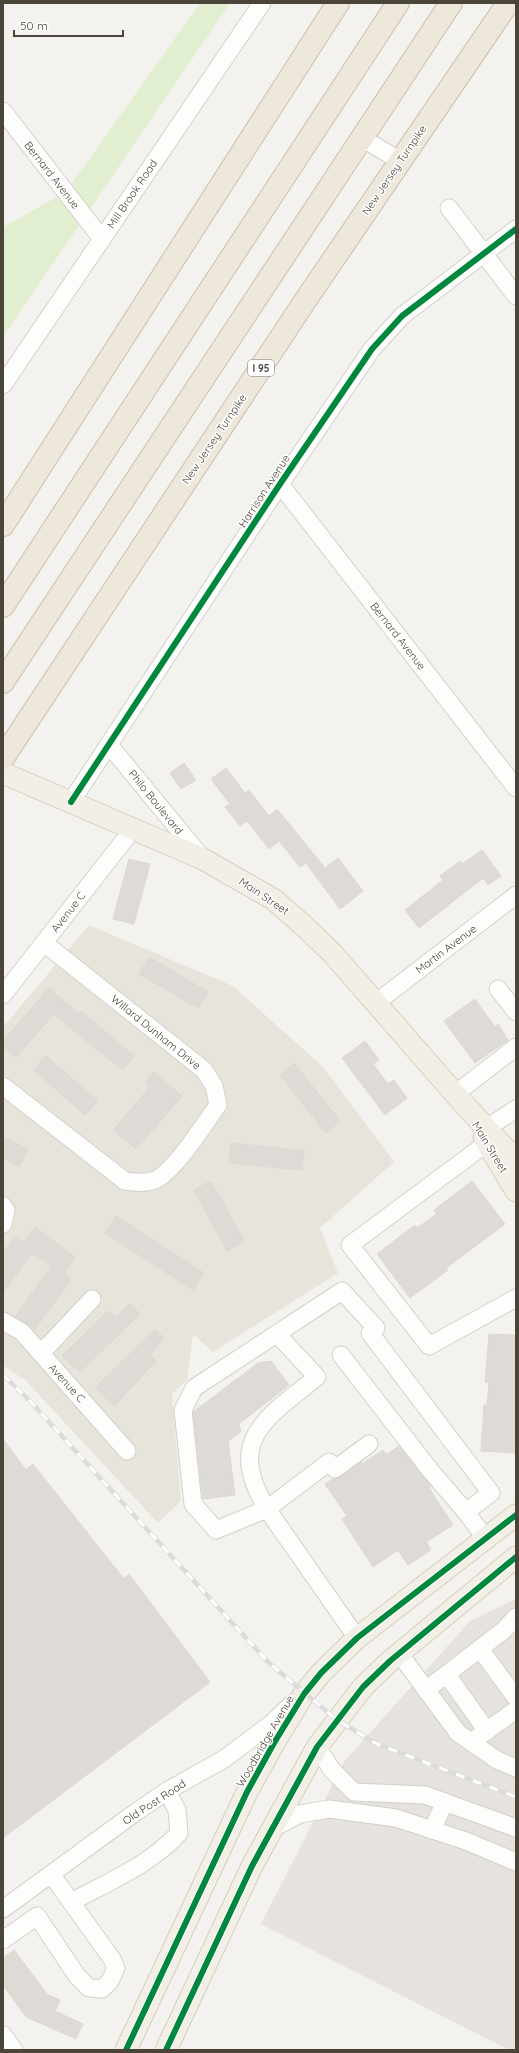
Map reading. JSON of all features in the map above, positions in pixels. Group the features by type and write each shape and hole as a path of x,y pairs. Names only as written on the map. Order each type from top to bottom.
{"highway":[{"path":"3,525 338,3"},
{"path":"3,606 398,3"},
{"path":"3,682 451,3"},
{"name":"New Jersey Turnpike","path":"3,758 400,161 508,3"}],"main road":[{"name":"Main Street","path":"3,773 203,859 273,899 303,925 377,1002 459,1099 487,1136 516,1192"},
{"name":"Main Street","path":"487,1136 516,1160"},
{"name":"Woodbridge Avenue","path":"126,2050 247,1792 274,1743 304,1694 321,1673 357,1638 516,1515"},
{"path":"166,2050 252,1866 318,1747 363,1687 399,1653 516,1557"},
{"path":"448,1613 516,1576"}],"street":[{"name":"Mill Brook Road","path":"3,385 262,3"},
{"name":"Bernard Avenue","path":"3,111 102,239"},
{"path":"362,138 400,161"},
{"path":"449,208 516,296"},
{"name":"Harrison Avenue","path":"71,802 110,746 280,484 372,349 386,331 402,316 516,229"},
{"name":"Bernard Avenue","path":"280,484 516,788"},
{"name":"Philo Boulevard","path":"110,746 203,859"},
{"name":"Avenue C","path":"3,995 133,829"},
{"name":"Martin Avenue","path":"377,1002 516,896"},
{"name":"Willard Dunham Drive","path":"3,1086 125,1180 140,1183 155,1180 170,1170 218,1105 214,1086 204,1070 44,943"},
{"path":"498,989 516,1012"},
{"path":"459,1099 516,1047"},
{"path":"516,1109 498,1122 487,1136 350,1245 429,1346 516,1298"},
{"path":"3,1206 6,1210 3,1224"},
{"path":"369,1444 335,1469 329,1462 267,1509 216,1530 193,1504 183,1410 194,1388 342,1291 373,1330 490,1493 466,1512"},
{"path":"39,1352 48,1346 92,1300"},
{"name":"Avenue C","path":"3,1321 22,1332 127,1451"},
{"path":"276,1334 317,1377 260,1426 253,1439 249,1460 250,1472 256,1490 267,1509 357,1638"},
{"path":"341,1355 430,1470 466,1512 486,1539"},
{"path":"426,1690 504,1630 516,1617"},
{"path":"480,1649 516,1698"},
{"path":"399,1653 458,1733 497,1760 516,1768"},
{"path":"447,1675 487,1731"},
{"name":"Old Post Road","path":"3,1909 167,1792 224,1759 272,1723 304,1694"},
{"path":"471,1742 516,1710"},
{"path":"318,1747 332,1770 354,1792 425,1795 516,1828"},
{"path":"71,1902 142,1864 168,1845 178,1833 177,1810 167,1792"},
{"path":"432,1830 444,1802"},
{"path":"273,1828 300,1814 329,1809 396,1818 466,1841 516,1862"},
{"path":"22,1895 77,1976 89,1988 102,1989 110,1981 116,1968 112,1959 51,1874"},
{"path":"3,1940 37,1916"},
{"path":"3,2035 14,2050"}],"shaded area":[{"path":"89,925 233,986 322,1066 394,1162 320,1228 338,1273 213,1352 193,1334 187,1380 172,1394 181,1501 158,1523 26,1381 3,1365 3,1027"},
{"path":"516,1599 516,2050 509,2050 261,1924 344,1762 470,1621"}],"green space":[{"path":"200,3 230,3 3,337 3,227 66,192"}],"building":[{"path":"184,763 196,780 181,789 170,773"},
{"path":"226,768 245,793 249,790 269,816 277,809 325,868 338,858 363,891 340,909 306,863 300,867 279,841 269,849 247,821 240,826 225,807 230,804 211,779"},
{"path":"482,850 501,876 488,885 483,878 419,928 405,910 443,880 440,876 460,861 462,864"},
{"path":"129,859 150,864 134,924 113,919"},
{"path":"149,957 208,992 198,1008 139,974"},
{"path":"49,988 79,1014 81,1011 134,1056 122,1070 54,1014 16,1057 3,1046 3,1041"},
{"path":"475,999 495,1027 498,1024 508,1040 475,1063 444,1021"},
{"path":"365,1041 379,1060 373,1064 388,1084 394,1080 407,1098 385,1115 342,1058"},
{"path":"46,1056 98,1101 85,1115 34,1070"},
{"path":"294,1063 340,1121 326,1133 280,1075"},
{"path":"154,1072 182,1096 136,1149 113,1130 150,1087 145,1083"},
{"path":"3,1137 28,1149 19,1166 3,1158"},
{"path":"231,1143 304,1151 302,1170 229,1163"},
{"path":"211,1181 244,1241 227,1251 194,1190"},
{"path":"472,1181 505,1224 446,1268 448,1270 410,1298 377,1254 415,1225 417,1228 437,1214 434,1210"},
{"path":"116,1216 204,1273 193,1290 105,1233"},
{"path":"35,1227 75,1257 65,1273 71,1279 35,1329 15,1317 51,1266 32,1253 3,1293 3,1253 15,1236 24,1242"},
{"path":"130,1304 140,1314 80,1372 62,1356 108,1311 116,1317"},
{"path":"155,1329 164,1338 150,1355 156,1361 114,1406 95,1388"},
{"path":"489,1334 516,1335 516,1453 481,1451 484,1405 487,1406 489,1382 485,1382"},
{"path":"271,1361 289,1385 239,1424 241,1432 228,1441 235,1495 203,1499 193,1412 258,1363"},
{"path":"3,1439 26,1470 33,1464 124,1579 129,1574 210,1682 3,1838"},
{"path":"399,1446 431,1486 429,1488 453,1525 426,1542 431,1550 408,1565 398,1550 373,1567 342,1519 347,1516 325,1484 333,1479 341,1477 361,1462 362,1464 383,1450 386,1455"},
{"path":"14,1950 47,1994 60,2000 55,2011 83,2024 76,2039 26,2017 3,1985 3,1958"}],"railway":[{"path":"3,1375 29,1400 268,1662 337,1720 377,1744 516,1797"}],"cycle path":[{"path":"71,802 280,484 372,349 402,316 516,229"},
{"path":"126,2050 247,1792 274,1743 304,1694 321,1673 357,1638 516,1515"},
{"path":"166,2050 252,1866 317,1747 363,1687 390,1661 516,1557"}]}
